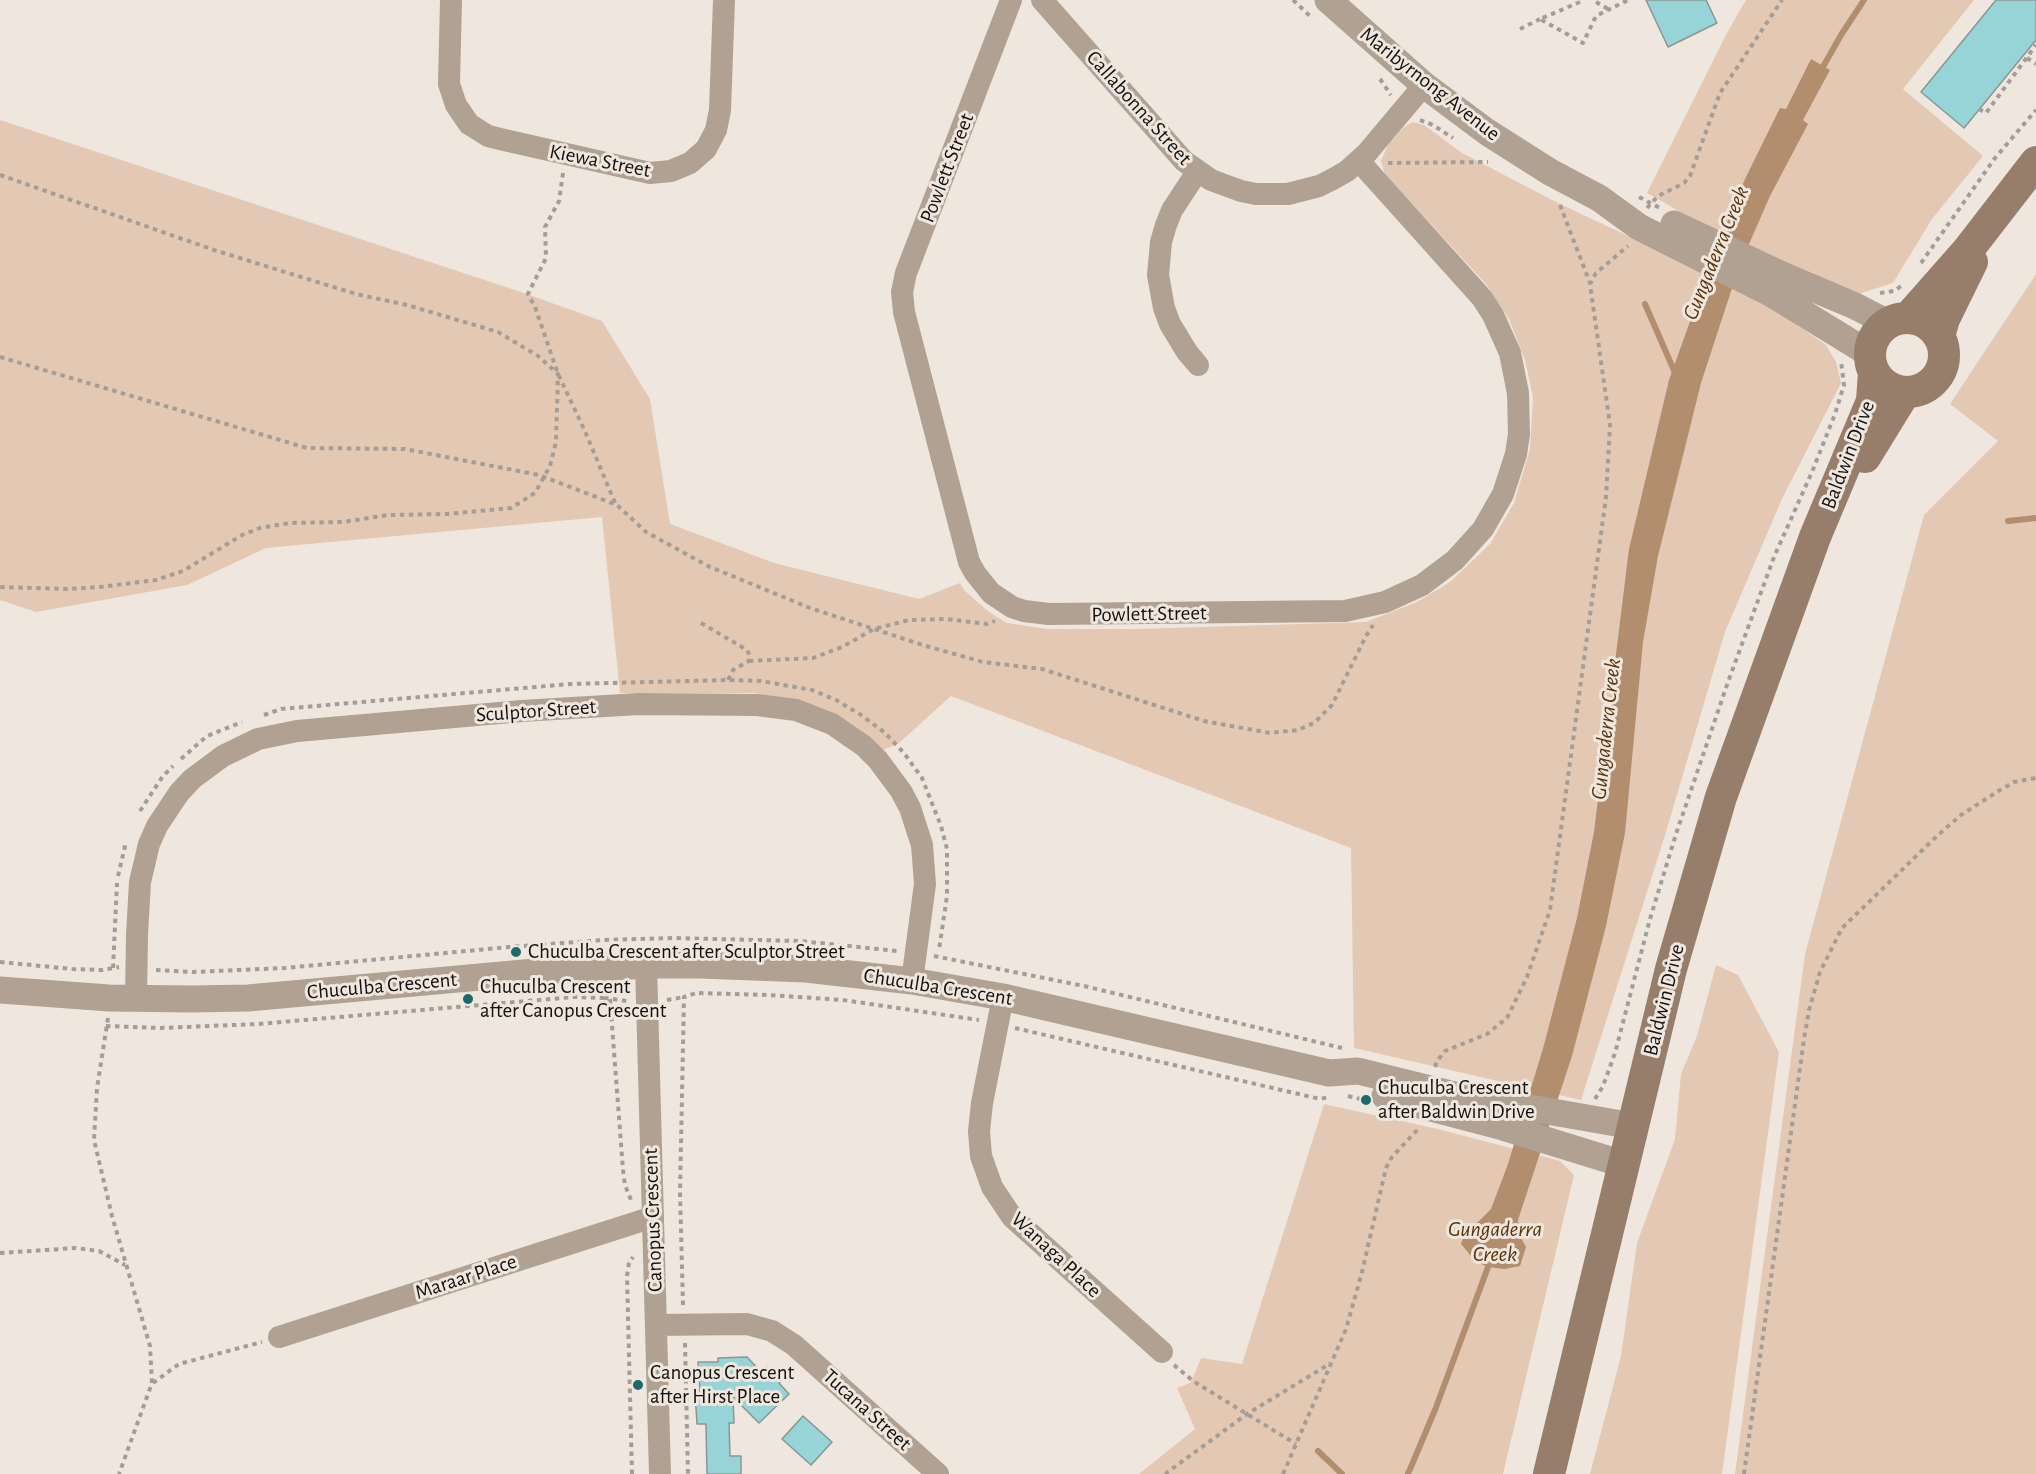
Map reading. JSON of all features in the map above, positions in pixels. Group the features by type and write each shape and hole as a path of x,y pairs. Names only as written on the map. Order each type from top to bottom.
{"main road":[{"path":"1898,320 1921,320 1932,327 1944,347 1944,360 1935,380 1918,391 1905,392 1892,389 1881,382 1872,363 1872,342 1879,331 1898,320 1968,250 2036,162"},
{"path":"1939,336 1944,319 2001,208"},
{"name":"Baldwin Drive","path":"1548,1474 1671,969 1721,797 1815,537 1872,401 1872,363"},
{"name":"Baldwin Drive","path":"1815,537 1905,392"}],"street":[{"name":"Kiewa Street","path":"451,0 449,84 456,105 469,124 488,136 650,173 681,168 698,156 711,140 719,120 724,0"},
{"name":"Powlett Street","path":"1011,0 906,273 902,292 904,312 965,550 982,583 1001,600 1024,611 1043,614 1324,612 1355,609 1386,601 1413,589 1439,573 1462,553 1482,529 1494,512 1510,474 1519,434 1519,403 1510,353 1493,315 1482,298 1362,163"},
{"name":"Callabonna Street","path":"1042,0 1172,149 1197,172 1225,187 1241,191 1272,195 1296,192 1319,186 1362,163 1424,85"},
{"name":"Maribyrnong Avenue","path":"1328,0 1455,110 1512,148 1599,198 1777,284 1898,320"},
{"path":"1197,172 1181,195 1166,225 1158,275 1162,300 1170,324 1198,365"},
{"name":"Maribyrnong Avenue","path":"1777,284 1872,363"},
{"name":"Sculptor Street","path":"136,999 139,892 149,844 167,809 185,786 207,766 240,746 278,734 297,731 522,711 639,704 776,706 814,716 832,724 864,746 878,760 902,791 917,826 924,865 923,904 912,981"},
{"name":"Chuculba Crescent","path":"0,990 136,999 248,998 546,971 646,965 806,969 912,981 1003,997 1333,1084 1428,1099 1507,1116 1565,1146 1623,1164"},
{"name":"Canopus Crescent","path":"646,965 660,1474"},
{"name":"Wanaga Place","path":"1003,997 982,1103 979,1131 981,1156 992,1187 1012,1216 1162,1352"},
{"name":"Chuculba Crescent","path":"1507,1116 1581,1109 1633,1126"},
{"name":"Maraar Place","path":"279,1337 653,1217"},
{"name":"Tucana Street","path":"656,1325 747,1324 772,1331 783,1337 938,1474"}],"path":[{"path":"1540,19 1583,44 1596,16 1628,0"},
{"path":"1590,284 1596,273 1630,243 1642,219 1658,196 1684,183 1690,176 1720,93 1782,0"},
{"path":"1520,28 1580,2"},
{"path":"1596,2 1609,9"},
{"path":"1979,109 1986,113 2008,78 2027,58 2035,44"},
{"path":"2027,58 2036,64"},
{"path":"1390,103 1392,97"},
{"path":"1919,265 1995,158 2036,110"},
{"path":"565,154 559,201 545,227 546,258 528,294 535,307 558,374 616,505"},
{"path":"1362,163 1488,162"},
{"path":"0,176 214,250 357,294 406,305 498,332 538,356 558,374 556,442 545,477 536,493 511,508 447,514 388,514 343,522 290,523 260,528 242,535 183,572 156,580 69,589 0,587"},
{"path":"1283,1474 1346,1329 1386,1168 1392,1157 1420,1127 1437,1061 1445,1051 1487,1034 1507,1018 1527,977 1542,935 1553,893 1606,497 1610,425 1590,284 1560,205"},
{"path":"1856,306 1864,290 1877,294 1885,293 1894,291 1910,281"},
{"path":"1581,1109 1596,1098 1604,1086 1615,1053 1650,919 1728,682 1774,557 1835,414 1844,385 1840,360 1833,348 1839,336"},
{"path":"0,357 307,448 405,449 545,477 616,505 646,531 708,566 810,608 983,662 1042,669 1204,722 1270,733 1298,730 1314,723 1332,705 1386,601"},
{"path":"728,704 728,680 733,670 749,661 813,658 842,648 874,629 909,620 946,619 987,624 997,620"},
{"path":"701,623 747,650 750,656 749,661"},
{"path":"261,716 281,710 570,684 728,680 761,681 812,690 836,700 884,732 904,753 922,778 941,826 947,849 948,896 936,956"},
{"path":"138,816 163,776 207,735 251,719"},
{"path":"1744,1474 1804,1039 1809,1010 1820,972 1842,928 1938,835 1961,815 2000,790 2014,782 2036,778"},
{"path":"113,968 120,862 129,835"},
{"path":"698,938 699,993"},
{"path":"688,1474 680,1193 684,997 699,993 769,994 921,1010 998,1024 1320,1099 1333,1084"},
{"path":"106,1026 216,1027 574,997 605,999"},
{"path":"109,998 97,1088 94,1140 126,1266 150,1346 152,1383 119,1474"},
{"path":"1344,1095 1366,1100"},
{"path":"0,1253 76,1248 99,1251 126,1266"},
{"path":"152,1383 179,1364 279,1337"},
{"path":"1162,1352 1181,1373 1296,1444"},
{"path":"1165,1474 1246,1414 1331,1363"}],"shaded area":[{"path":"1746,0 1974,0 1903,89 1983,156 1932,219 1893,283 1858,294 1786,265 1693,219 1647,193 1728,31"},
{"path":"0,120 524,293 602,321 650,399 670,524 774,563 919,599 960,583 965,591 989,612 1007,623 1047,629 1137,629 1366,622 1417,602 1450,582 1490,544 1514,503 1530,449 1533,397 1525,360 1509,319 1486,284 1385,174 1381,161 1388,145 1404,127 1413,122 1424,125 1462,153 1558,203 1767,304 1826,345 1836,362 1841,383 1782,499 1725,632 1666,832 1581,1100 1354,1048 1351,848 951,696 899,743 881,751 793,700 753,693 620,693 602,517 266,548 187,585 36,612 0,600"},
{"path":"2036,274 2036,1474 1735,1474 1805,954 1924,515 1998,441 1950,404"},
{"path":"1716,965 1738,975 1779,1052 1722,1474 1590,1474 1621,1356 1637,1243 1675,1139 1681,1074 1697,1036"},
{"path":"1324,1104 1438,1129 1560,1161 1574,1175 1503,1474 1139,1474 1195,1429 1177,1388 1190,1383 1201,1358 1242,1364"}],"water":[{"name":"Gungaderra Creek","path":"1811,59 1830,70 1803,120 1808,124 1770,196 1739,267 1701,383 1658,556 1643,642 1625,833 1606,926 1572,1056 1518,1220 1519,1234 1526,1247 1520,1266 1504,1269 1488,1267 1475,1261 1461,1244 1466,1230 1491,1209 1508,1164 1544,1045 1577,918 1594,832 1629,549 1669,380 1715,252 1745,179 1780,108 1786,109"}],"building":[{"path":"1646,0 1706,0 1717,23 1668,47"},
{"path":"1996,0 2036,0 2036,40 1964,128 1921,92"},
{"path":"747,1357 761,1372 767,1367 781,1381 779,1383 789,1394 759,1423 733,1397 734,1423 729,1423 730,1456 741,1456 741,1474 707,1474 706,1424 697,1424 695,1391 700,1391 698,1362 718,1362 718,1358"},
{"path":"803,1416 832,1442 811,1465 782,1439"}],"waterway":[{"name":"Gungaderra Creek","path":"1819,74 1864,0"},
{"path":"1645,304 1676,375"},
{"path":"2008,521 2036,518"},
{"name":"Gungaderra Creek","path":"1408,1474 1435,1410 1491,1259"},
{"path":"1318,1451 1342,1474"}],"place":[{"name":"Chuculba Crescent after Sculptor Street","path":"516,952"},
{"name":"Chuculba Crescent after Canopus Crescent","path":"468,999"},
{"name":"Chuculba Crescent after Baldwin Drive","path":"1366,1100"},
{"name":"Canopus Crescent after Hirst Place","path":"638,1385"}]}
